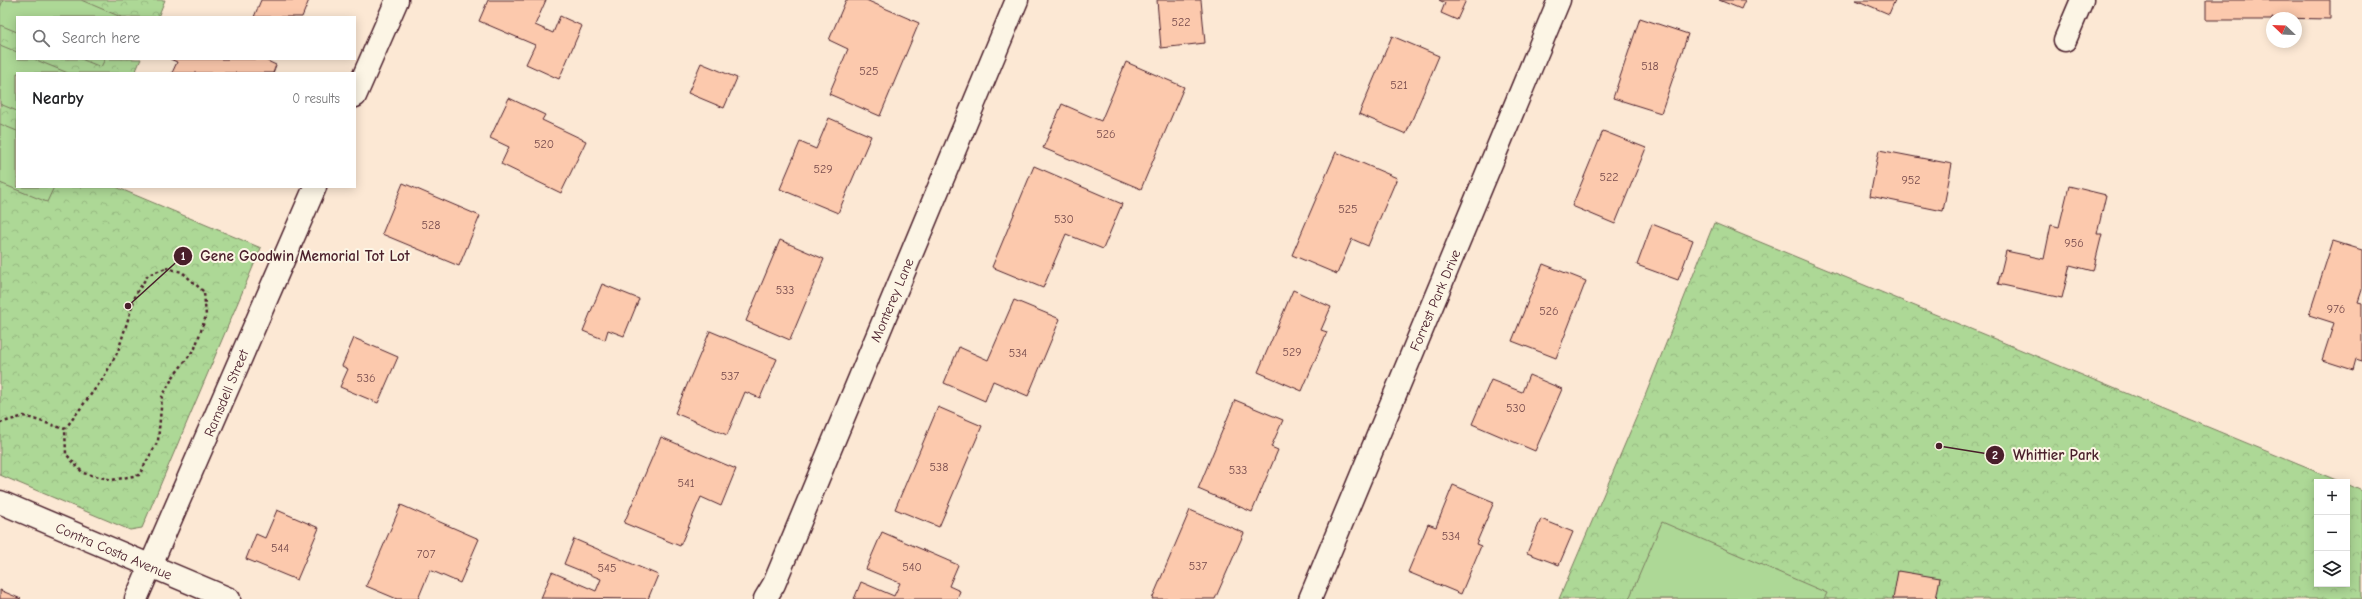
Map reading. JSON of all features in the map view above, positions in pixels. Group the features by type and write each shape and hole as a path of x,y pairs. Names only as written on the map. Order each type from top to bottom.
{"street":[{"path":"356,94 397,0"},
{"name":"Monterey Lane","path":"765,599 774,584 1017,0"},
{"name":"Forrest Park Drive","path":"1310,599 1559,0"},
{"path":"2065,40 2082,0"},
{"name":"Ramsdell Street","path":"136,599 315,188"},
{"name":"Contra Costa Avenue","path":"0,502 150,567 229,599"}],"path":[{"path":"166,268 182,272 204,292 206,316 195,348 173,377 162,397 158,440 139,475 112,480 83,473 66,454 65,428 104,377 118,351 136,294 148,275 166,268"},
{"path":"0,423 24,416 65,428"}],"green space":[{"path":"0,0 165,0 158,16 16,16 16,60 141,60 135,72 16,72 16,188 118,188 261,248 142,528 130,530 0,475"},
{"path":"3,0 81,0 119,16 16,16 16,32 0,25 0,8"},
{"path":"0,45 16,52 16,60 36,60 66,72 16,72 16,111 0,104"},
{"path":"84,60 104,60 101,67"},
{"path":"0,124 16,131 16,188 54,188 47,202 0,183"},
{"path":"1714,223 2334,479 2314,479 2314,587 2350,587 2350,485 2362,491 2362,599 1559,599 1639,411"},
{"path":"1662,522 1827,593 1824,599 1629,599"}],"building":[{"path":"261,0 309,0 302,16 254,16"},
{"path":"488,0 546,0 535,25 553,33 560,16 582,26 559,79 526,64 535,45 479,21"},
{"path":"846,0 866,0 919,23 880,116 829,94 848,49 829,40"},
{"path":"1157,0 1201,0 1205,43 1161,48"},
{"path":"1439,0 1466,0 1457,20 1441,13 1445,3"},
{"path":"1719,0 1745,0 1741,9"},
{"path":"1856,0 1895,0 1889,14"},
{"path":"2206,0 2330,0 2330,19 2302,19 2302,12 2266,12 2266,20 2206,20"},
{"path":"1640,18 1688,34 1661,113 1613,98"},
{"path":"1392,36 1439,56 1406,134 1359,114"},
{"path":"172,60 265,60 276,65 273,72 172,72 177,62"},
{"path":"1126,62 1184,87 1141,189 1043,148 1062,104 1101,121"},
{"path":"701,63 737,78 724,108 688,93"},
{"path":"509,98 545,115 542,120 586,141 561,193 501,164 509,147 490,138"},
{"path":"829,118 871,136 838,213 780,189 800,142 816,149"},
{"path":"1603,131 1646,148 1615,224 1572,206"},
{"path":"1879,150 1952,164 1943,211 1870,196"},
{"path":"1336,152 1397,178 1368,246 1352,239 1337,274 1292,255"},
{"path":"1034,166 1122,204 1103,249 1066,234 1043,288 992,267"},
{"path":"403,183 480,216 459,266 382,234"},
{"path":"2069,186 2106,195 2097,234 2102,234 2093,271 2070,265 2062,298 1998,284 2006,251 2044,259 2051,225 2059,227"},
{"path":"1652,224 1693,240 1678,280 1637,265"},
{"path":"780,240 824,259 790,340 746,321"},
{"path":"2333,241 2362,250 2362,290 2358,302 2362,303 2362,361 2356,359 2353,370 2322,360 2334,323 2309,315"},
{"path":"1543,264 1586,281 1556,358 1512,341"},
{"path":"602,284 639,299 624,336 608,330 605,340 583,331"},
{"path":"1293,290 1331,307 1321,330 1327,332 1302,391 1258,372"},
{"path":"1014,300 1060,319 1028,396 993,381 985,401 944,383 959,347 988,360"},
{"path":"710,331 777,359 760,398 745,392 727,435 675,413"},
{"path":"354,338 398,357 378,403 340,387 348,369 342,366"},
{"path":"1529,375 1562,389 1535,451 1472,424 1491,380 1522,392"},
{"path":"1235,400 1283,420 1271,447 1278,450 1252,512 1198,489"},
{"path":"938,407 982,426 939,527 895,509"},
{"path":"661,437 736,469 721,506 701,497 680,546 624,523"},
{"path":"1453,485 1494,502 1476,544 1481,546 1461,594 1408,572 1428,524 1436,527"},
{"path":"401,505 479,539 460,583 430,570 418,599 397,599 366,586"},
{"path":"277,510 319,528 297,580 246,559 256,534 265,538"},
{"path":"1190,510 1244,533 1215,599 1152,599"},
{"path":"1541,519 1573,532 1559,565 1527,553"},
{"path":"882,532 958,565 949,586 960,591 957,599 854,599 861,582 894,596 900,583 866,569"},
{"path":"574,539 658,575 648,599 541,598 552,572 596,591 601,579 564,564"},
{"path":"1898,571 1940,578 1936,599 1893,599"},
{"path":"0,590 21,599 0,599"}],"place":[{"name":"Gene Goodwin Memorial Tot Lot","path":"128,306"},
{"name":"Whittier Park","path":"1939,446"}]}
